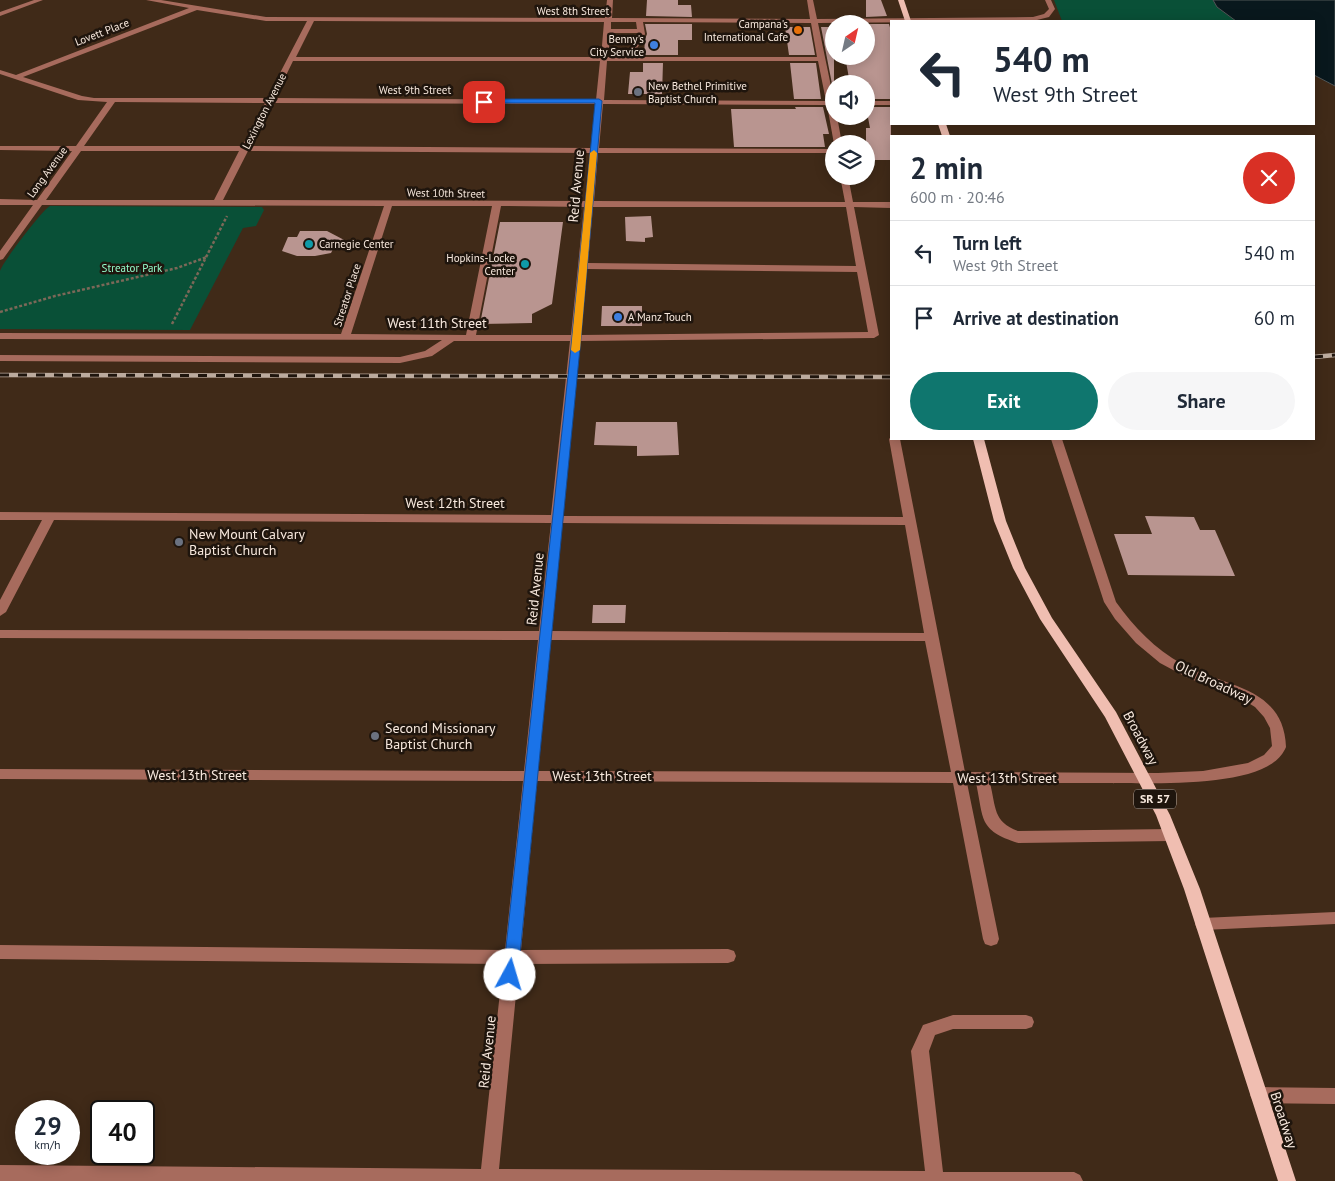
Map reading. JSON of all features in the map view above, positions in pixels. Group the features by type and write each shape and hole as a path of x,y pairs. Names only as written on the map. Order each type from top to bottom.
{"main road":[{"path":"901,0 908,20"},
{"name":"Broadway","path":"978,440 1000,521 1019,568 1046,619 1111,715 1171,835 1203,924 1287,1181"}],"street":[{"path":"0,14 40,0"},
{"name":"West 8th Street","path":"149,0 261,19 607,26 639,21 890,21"},
{"name":"Reid Avenue","path":"489,1179 610,0"},
{"path":"810,0 826,75"},
{"name":"West 8th Street","path":"968,20 1029,19 1049,14 1052,9 1048,0"},
{"name":"Lovett Place","path":"16,77 196,8"},
{"name":"Lexington Avenue","path":"217,203 311,20"},
{"path":"604,55 632,50 641,34 639,21"},
{"path":"607,26 640,31"},
{"path":"291,59 604,55 822,59"},
{"name":"West 9th Street","path":"0,72 81,98 113,100 825,102"},
{"name":"Long Avenue","path":"0,257 113,100"},
{"path":"875,103 890,103"},
{"path":"0,148 825,151"},
{"path":"583,266 862,268 846,185"},
{"name":"West 10th Street","path":"0,202 890,205"},
{"name":"Streator Place","path":"345,337 389,203"},
{"path":"471,337 497,204"},
{"name":"West 11th Street","path":"0,336 576,338 874,335 862,268"},
{"path":"0,358 381,360 410,358 430,353 440,348 452,337"},
{"path":"895,440 931,637 990,939"},
{"name":"Old Broadway","path":"1057,440 1110,602 1120,618 1142,643 1168,661 1195,676 1239,691 1261,705 1276,724 1282,739 1278,751 1254,767 1188,778 1144,778"},
{"name":"West 12th Street","path":"0,516 910,521"},
{"path":"0,612 50,516"},
{"path":"0,634 931,637"},
{"name":"West 13th Street","path":"0,774 1144,778"},
{"path":"982,778 992,822 1001,831 1018,837 1171,835"},
{"path":"1203,924 1335,918"},
{"path":"0,952 512,957 728,956"},
{"path":"935,1180 920,1051 929,1030 953,1022 1026,1022"},
{"path":"1259,1095 1335,1096"},
{"path":"0,1174 489,1179 1074,1181"}],"path":[{"path":"166,336 230,211"},
{"path":"0,312 54,296 178,268 207,257"}],"green space":[{"path":"1054,0 1213,0 1217,7 1235,20 1062,20"},
{"name":"Streator Park","path":"50,206 262,207 264,210 256,226 243,228 190,330 0,329 0,271 2,266 23,237"}],"shaded area":[{"path":"1213,0 1335,0 1335,86 1315,76 1315,20 1235,20 1217,7"}],"building":[{"path":"647,0 678,0 678,5 691,5 692,17 646,16"},
{"path":"866,0 881,0 887,16 866,15"},
{"path":"645,24 692,24 692,40 678,40 678,55 644,55 647,34"},
{"path":"875,24 889,24 890,99 875,99 875,75 848,75 847,65 875,65"},
{"path":"785,27 810,27 815,55 789,55"},
{"path":"821,27 825,27 825,48"},
{"path":"643,63 663,63 662,94 628,94 630,72 643,72"},
{"path":"790,63 816,63 821,99 794,99"},
{"path":"828,65 834,65 834,75 830,75"},
{"path":"795,107 823,107 825,125 827,125 829,134 823,134 825,147 734,147 731,109 796,109"},
{"path":"875,107 890,107 890,160 875,160 875,135 866,135 866,128 870,128 869,125 875,125"},
{"path":"651,216 653,237 645,238 645,242 626,241 625,217"},
{"name":"Hopkins-Locke Center","path":"500,222 563,222 552,304 532,314 532,323 480,324"},
{"path":"300,231 327,231 348,242 334,247 331,253 315,256 297,256 282,251 288,237 297,237"},
{"path":"602,306 642,306 642,326 601,326"},
{"path":"596,422 677,422 679,455 637,456 637,446 594,445"},
{"path":"1145,516 1194,517 1200,530 1215,530 1235,576 1128,575 1114,534 1152,534"},
{"path":"593,605 626,605 625,623 592,623"}],"railway":[{"path":"1315,357 1335,355"},
{"path":"0,375 890,377"}],"slow traffic":[{"path":"575,350 594,153"}],"place":[{"name":"Campana's International Cafe","path":"798,30"},
{"name":"Benny's City Service","path":"654,45"},
{"name":"New Bethel Primitive Baptist Church","path":"638,92"},
{"name":"Carnegie Center","path":"309,244"},
{"name":"Hopkins-Locke Center","path":"525,264"},
{"name":"A Manz Touch","path":"618,317"},
{"name":"New Mount Calvary Baptist Church","path":"179,542"},
{"name":"Second Missionary Baptist Church","path":"375,736"}],"route":[{"path":"484,102 599,101 576,348 510,975"}]}
